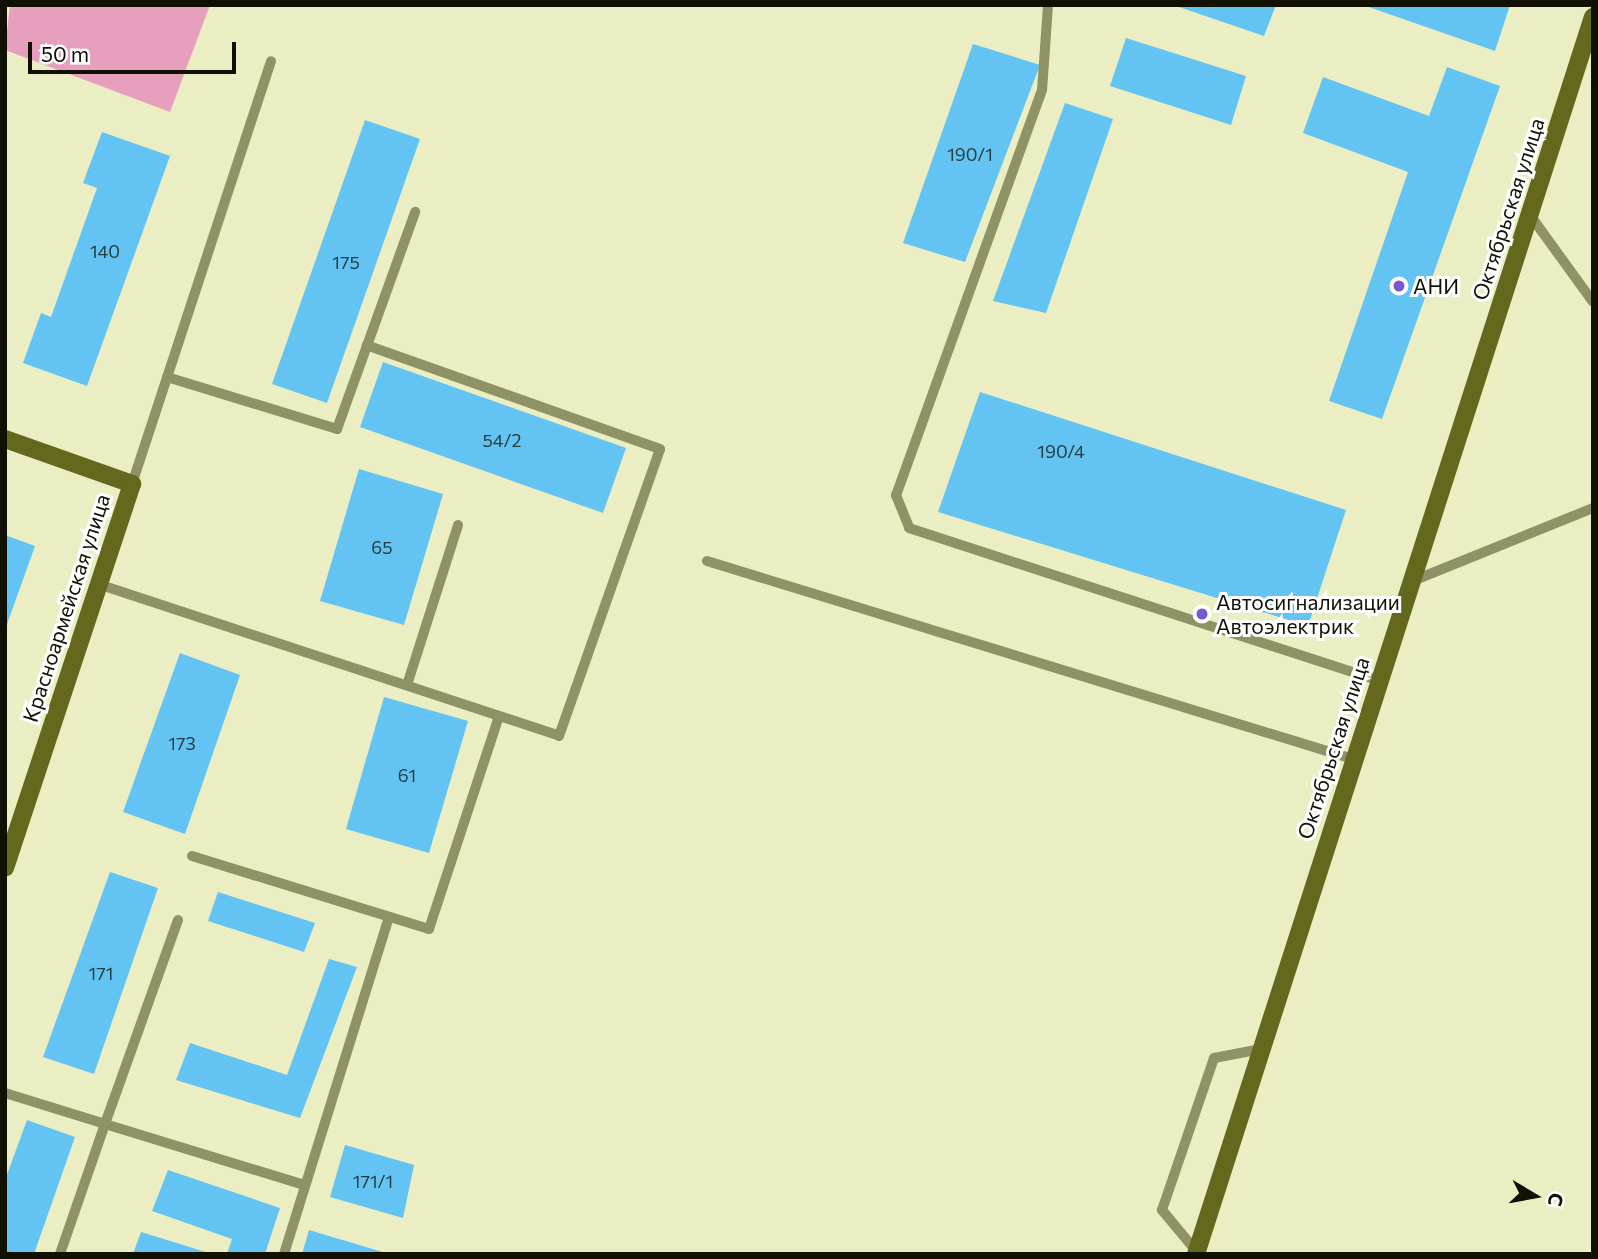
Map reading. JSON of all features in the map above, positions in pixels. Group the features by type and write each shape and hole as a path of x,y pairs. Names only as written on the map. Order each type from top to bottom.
{"main road":[{"name":"Октябрьская улица","path":"1197,1253 1378,680 1531,215 1593,17"},
{"path":"5,439 132,484"},
{"name":"Красноармейская улица","path":"5,867 132,484"}],"lane":[{"path":"1048,5 1042,90 896,495 909,527 1378,680"},
{"path":"132,484 271,61"},
{"path":"167,377 337,429 415,212"},
{"path":"1531,215 1593,303"},
{"path":"99,583 559,736 660,449 367,345"},
{"path":"1410,582 1593,508"},
{"path":"407,685 458,525"},
{"path":"707,561 1353,759"},
{"path":"192,856 429,929 499,716"},
{"path":"284,1254 389,917"},
{"path":"60,1254 178,920"},
{"path":"1197,1253 1162,1210 1214,1058 1261,1049"},
{"path":"5,1093 305,1185"}],"shaded area":[{"path":"10,5 210,5 170,112 5,50"}],"building":[{"path":"1173,5 1276,5 1264,36"},
{"path":"1363,5 1510,5 1495,51"},
{"path":"1126,38 1246,76 1231,125 1110,86"},
{"path":"973,44 1040,65 965,262 903,243"},
{"name":"АНИ","path":"1447,67 1500,86 1382,419 1329,401 1408,172 1303,133 1323,77 1429,116"},
{"path":"1065,103 1113,119 1046,313 993,301"},
{"path":"365,120 420,139 327,403 272,384"},
{"path":"102,132 170,156 87,386 23,363 41,313 51,317 97,188 83,183"},
{"path":"383,362 626,448 603,513 360,427"},
{"path":"980,392 1346,510 1308,626 938,512"},
{"path":"359,469 443,494 404,625 320,601"},
{"path":"5,535 35,546 6,627 5,627"},
{"path":"180,653 240,675 185,834 123,812"},
{"path":"384,697 468,721 429,853 346,829"},
{"path":"110,872 158,888 94,1074 43,1057"},
{"path":"218,892 315,923 304,952 208,921"},
{"path":"329,959 357,967 300,1118 176,1080 190,1043 287,1075"},
{"path":"27,1120 75,1137 34,1254 5,1254 5,1180"},
{"path":"345,1145 414,1165 403,1218 330,1197"},
{"path":"168,1170 280,1208 265,1254 227,1254 232,1239 152,1211"},
{"path":"309,1230 386,1253 386,1254 302,1254"},
{"path":"141,1232 209,1253 209,1254 133,1254"}],"place":[{"name":"АНИ","path":"1399,286"},
{"name":"Автосигнализации Автоэлектрик","path":"1202,614"}]}
